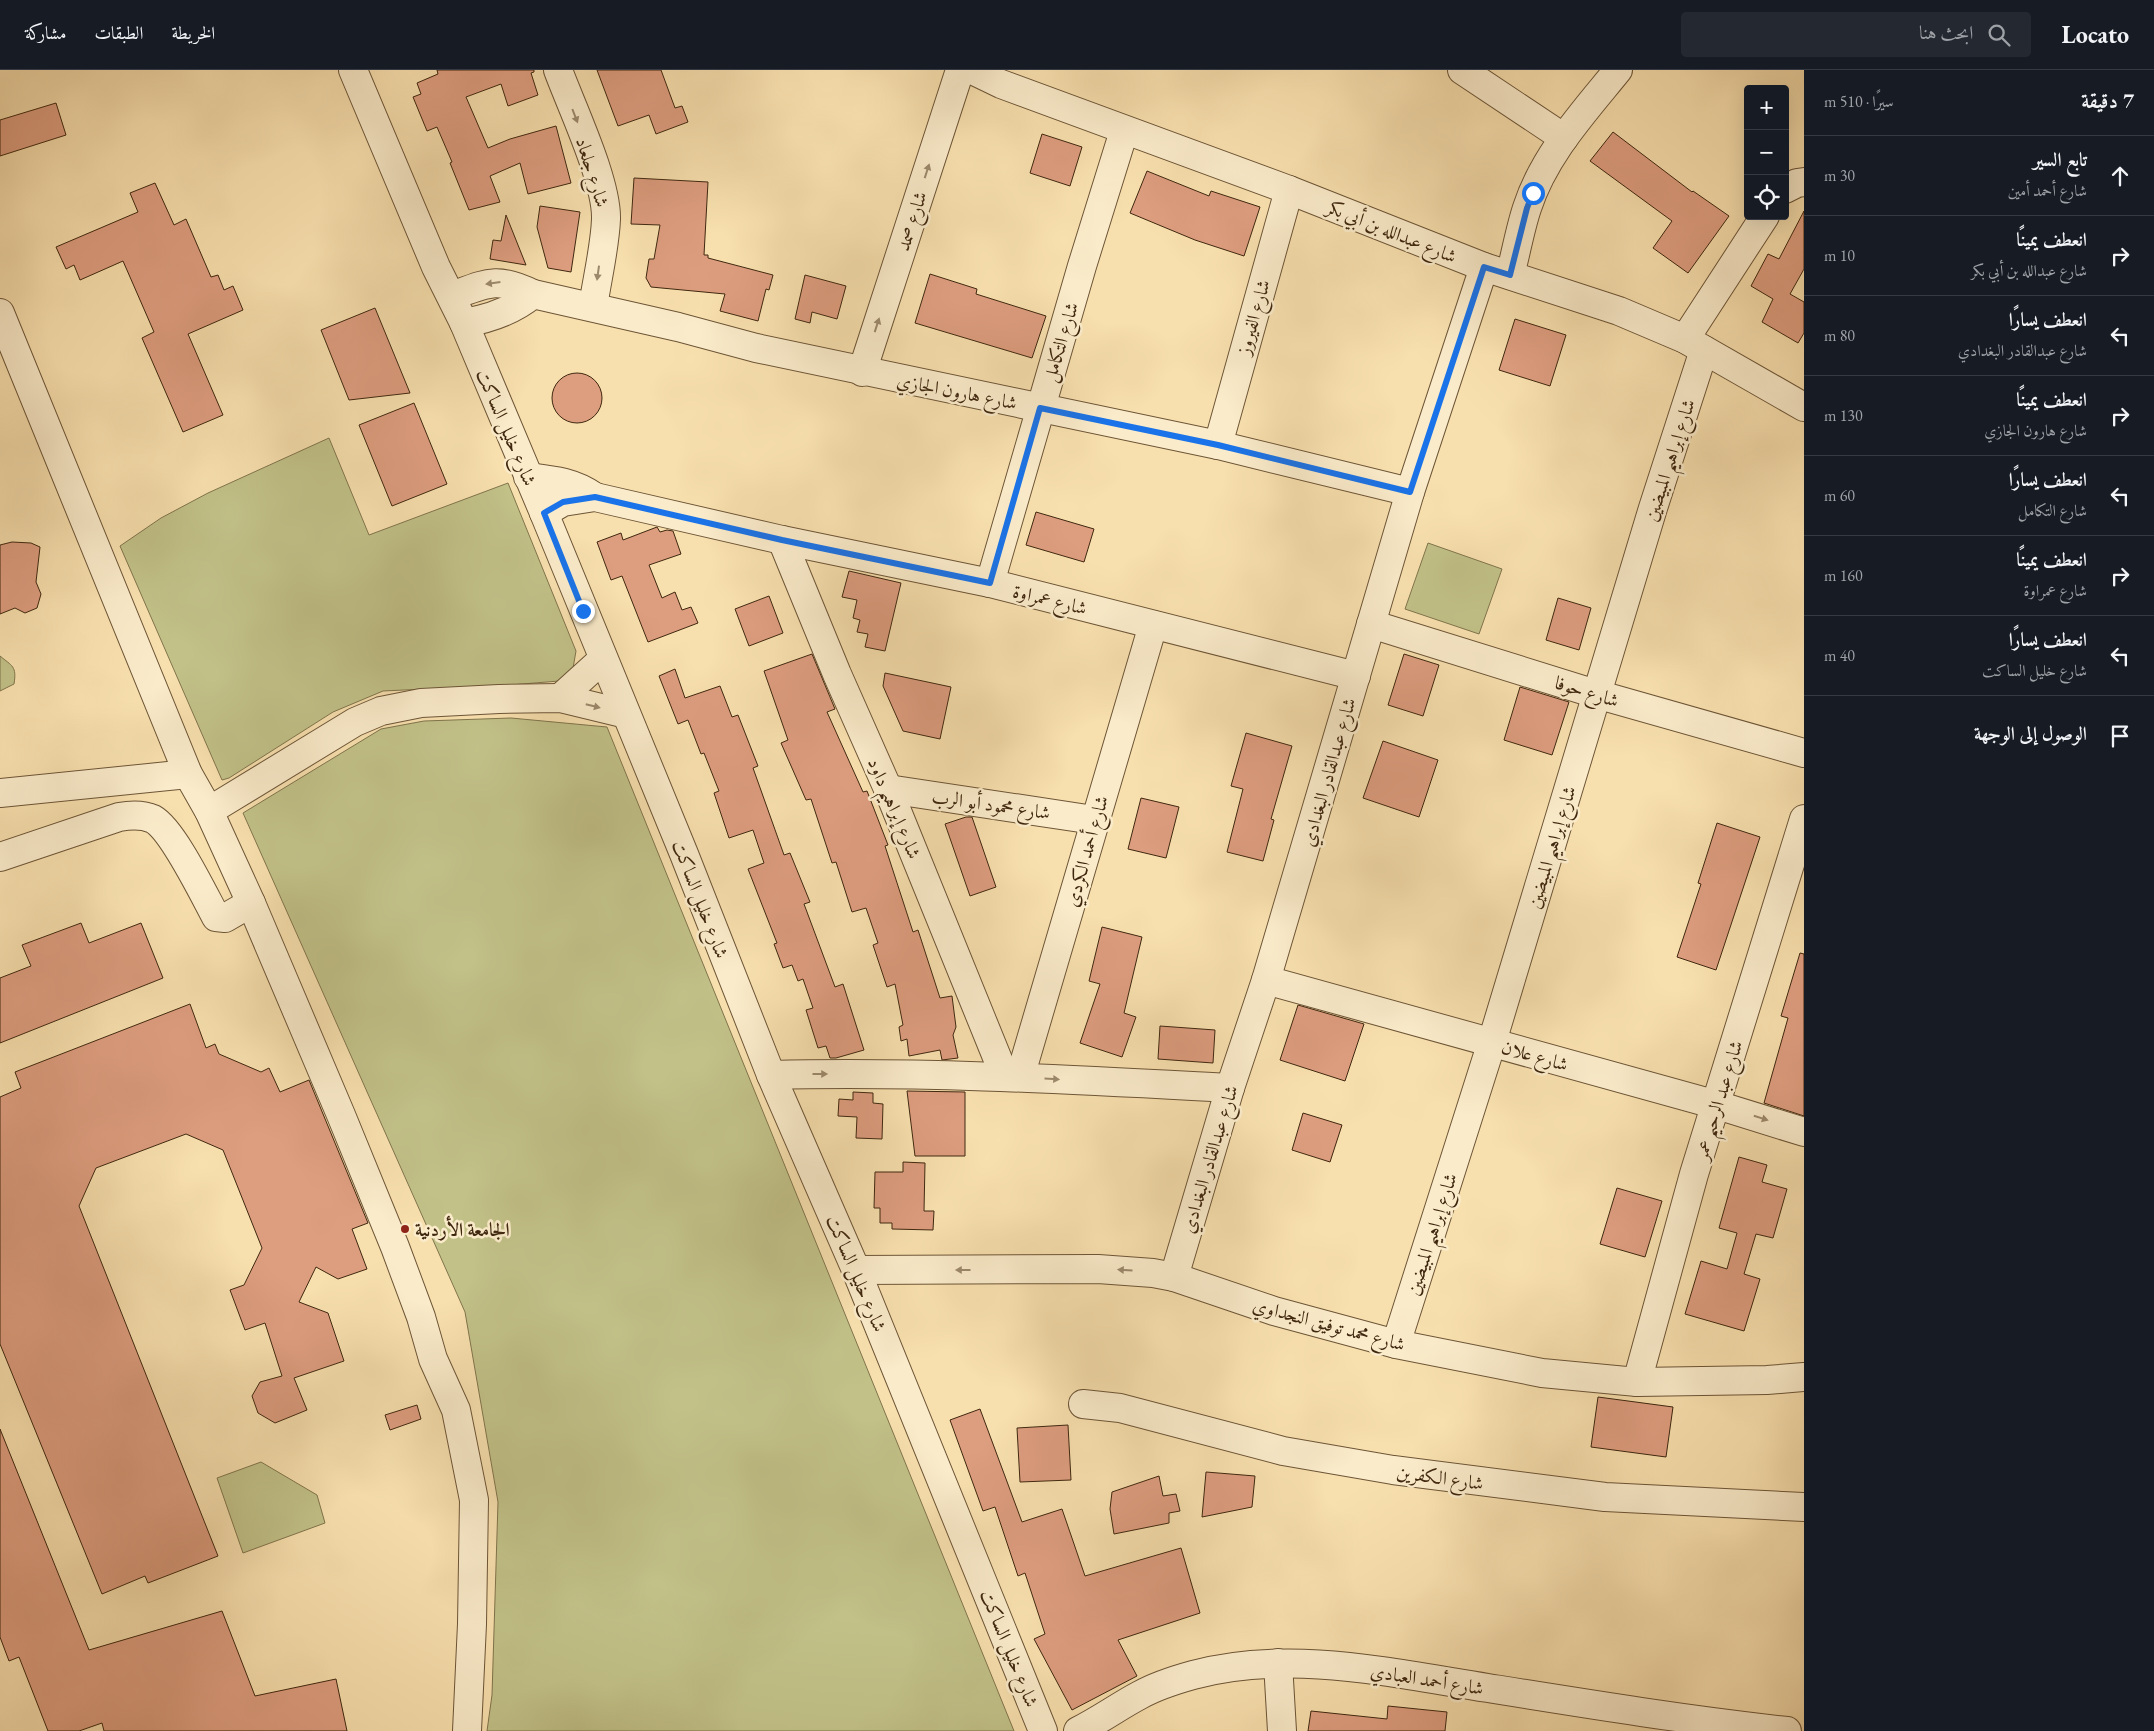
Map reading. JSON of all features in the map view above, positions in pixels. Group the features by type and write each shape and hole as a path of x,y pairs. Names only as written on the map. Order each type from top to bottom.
{"street":[{"name":"شارع خليل الساكت","path":"353,70 436,267 464,323 544,513 684,854 771,1075 856,1270 1044,1731"},
{"name":"شارع جلعاد","path":"558,70 594,168 604,202 606,219 593,307"},
{"name":"شارع صمد","path":"862,372 960,70"},
{"name":"شارع عبدالله بن أبي بكر","path":"972,70 1001,84 1124,131 1289,190 1484,267 1619,311 1694,345 1804,407"},
{"path":"1462,70 1564,138"},
{"path":"1510,275 1527,208 1537,183 1564,138 1618,70"},
{"name":"شارع التكامل","path":"990,583 1040,408 1124,131"},
{"path":"1789,187 1804,182"},
{"name":"شارع الفيروز","path":"1218,445 1289,190"},
{"name":"شارع إبراهيم المبيضين","path":"1396,1344 1492,1042 1596,694 1694,345 1763,220"},
{"name":"شارع عبدالقادر البغدادي","path":"1174,1277 1230,1088 1266,980 1410,492 1484,267"},
{"name":"شارع هارون الجازي","path":"452,296 488,283 501,282 516,285 533,294 756,348 862,372 1218,445 1410,492"},
{"path":"464,323 486,318 520,305 533,294"},
{"path":"0,313 188,774 209,811 251,903 369,1182 421,1316 433,1359 456,1410 474,1500 472,1624 467,1731"},
{"name":"شارع عمراوة","path":"528,476 568,483 595,497 782,540 990,583 1356,676"},
{"name":"شارع عمراوة","path":"544,513 563,502 595,497"},
{"name":"شارع إبراهيم داود","path":"782,540 837,674 1013,1077"},
{"name":"شارع حوفا","path":"1371,624 1596,694 1804,753"},
{"name":"شارع أحمد الكردي","path":"1013,1077 1153,625"},
{"path":"560,698 603,659"},
{"path":"209,811 355,722 381,711 421,703 560,698 626,714"},
{"path":"0,793 188,774"},
{"name":"شارع محمود أبو الرب","path":"888,789 1094,820"},
{"path":"0,857 119,817 131,815 144,816 154,820 175,844 216,917 225,918 251,903"},
{"name":"شارع عبد الرحيم عمر","path":"1637,1382 1694,1174 1717,1105 1804,819"},
{"name":"شارع علان","path":"1266,980 1717,1105 1804,1132"},
{"path":"771,1075 1013,1077 1230,1088"},
{"name":"شارع محمد توفيق النجداوي","path":"856,1270 1098,1269 1135,1271 1174,1277 1274,1311 1396,1344 1542,1373 1637,1382 1767,1380 1804,1377"},
{"name":"شارع الكفرين","path":"1083,1404 1120,1408 1283,1451 1402,1472 1605,1497 1804,1507"},
{"path":"1278,1663 1282,1731"},
{"name":"شارع أحمد العبادي","path":"1078,1731 1140,1695 1194,1674 1278,1663 1344,1666 1703,1726 1787,1731"}],"green space":[{"path":"329,438 369,535 508,483 576,651 572,674 559,681 383,691 333,712 229,778 222,780 120,546 161,518 208,493"},
{"path":"1428,543 1502,569 1479,634 1405,609"},
{"path":"0,656 13,667 15,673 14,684 0,691"},
{"path":"511,718 607,727 1014,1731 487,1731 492,1695 498,1502 465,1312 243,813 381,729 424,721"},
{"path":"261,1462 317,1495 325,1523 243,1553 217,1478"}],"building":[{"path":"437,70 534,70 531,73 538,95 508,106 501,84 466,97 488,148 510,139 556,126 571,183 528,194 520,163 490,176 500,202 469,210 437,127 427,131 413,97 421,94 417,83 438,74"},
{"path":"597,70 661,70 675,108 682,106 688,122 656,134 649,115 618,126"},
{"path":"56,103 66,135 0,156 0,120"},
{"path":"1613,132 1692,192 1729,216 1688,273 1653,248 1672,221 1590,161"},
{"path":"1042,134 1082,147 1070,186 1030,173"},
{"path":"1147,171 1209,196 1211,191 1260,207 1244,256 1195,240 1130,213"},
{"path":"634,178 708,182 704,255 708,255 708,258 773,275 769,290 766,289 758,321 720,311 725,294 651,287 646,278 649,259 654,259 660,225 631,224"},
{"path":"155,183 174,225 186,219 211,277 218,275 224,290 233,286 243,310 188,334 223,415 183,432 142,338 154,332 123,261 80,280 74,265 66,269 56,247 138,212 130,193"},
{"path":"540,206 580,212 571,272 548,268 537,227"},
{"path":"1804,211 1804,269 1790,294 1804,302 1804,333 1798,343 1762,322 1773,299 1751,286 1768,254 1779,259"},
{"path":"506,215 526,265 490,259 493,240 501,241"},
{"path":"930,274 977,289 976,294 1046,316 1032,358 915,323"},
{"path":"805,275 846,286 837,319 812,312 810,323 795,319"},
{"path":"375,308 410,393 349,400 321,330"},
{"path":"1515,319 1566,335 1550,386 1499,370"},
{"path":"572,373 582,373 595,380 602,393 602,403 595,416 582,423 572,423 563,419 556,412 552,403 552,393 556,384 563,377"},
{"path":"414,403 447,484 392,506 359,425"},
{"path":"1036,512 1094,529 1084,562 1026,545"},
{"path":"657,527 660,532 673,531 681,554 649,565 662,598 675,592 682,610 691,607 698,623 648,642 622,576 611,580 597,542 621,533 623,540"},
{"path":"12,542 31,543 40,547 36,582 41,594 37,608 25,613 15,608 0,614 0,545"},
{"path":"849,571 901,583 885,651 865,647 868,634 857,632 860,620 853,618 857,600 842,597"},
{"path":"769,596 783,633 749,646 735,609"},
{"path":"1558,598 1591,608 1579,650 1546,640"},
{"path":"812,654 835,709 827,712 863,792 867,791 888,845 885,846 913,932 918,930 940,998 952,996 956,1027 953,1035 958,1058 942,1060 940,1050 909,1056 907,1039 901,1041 899,1027 903,1025 895,984 887,987 873,945 878,943 866,908 852,912 836,862 832,863 811,799 806,800 781,743 788,740 764,671"},
{"path":"1404,654 1439,665 1423,716 1388,705"},
{"path":"675,669 685,698 720,686 732,717 738,715 758,766 753,768 784,855 790,853 810,902 804,904 835,987 843,984 864,1050 830,1058 826,1046 818,1048 806,1010 813,1008 803,979 798,981 792,965 783,968 774,944 777,943 748,869 764,863 753,830 729,838 714,793 719,791 704,753 701,754 688,720 678,724 659,676"},
{"path":"885,673 951,687 940,739 903,731 883,686"},
{"path":"1520,687 1569,702 1552,755 1504,740"},
{"path":"1246,733 1292,746 1271,819 1274,820 1263,861 1227,852 1243,789 1231,786"},
{"path":"1383,741 1438,760 1419,817 1363,798"},
{"path":"1141,798 1179,807 1166,858 1128,849"},
{"path":"966,817 972,817 996,887 970,896 945,824"},
{"path":"1717,823 1760,837 1716,970 1677,957 1701,884 1698,883"},
{"path":"81,923 89,943 141,923 163,978 0,1043 0,978 31,966 22,945"},
{"path":"1102,927 1142,937 1124,1013 1136,1017 1122,1057 1080,1043 1100,984 1089,981"},
{"path":"1800,953 1804,954 1804,1116 1764,1103 1788,1018 1781,1016"},
{"path":"190,1004 206,1048 215,1044 219,1054 261,1072 269,1068 280,1092 309,1080 368,1223 352,1229 367,1269 338,1279 316,1267 299,1302 328,1313 344,1361 294,1378 307,1410 275,1423 258,1413 252,1396 260,1382 282,1376 265,1323 245,1330 230,1290 244,1285 262,1248 223,1150 186,1134 96,1168 79,1206 218,1556 148,1583 145,1576 102,1594 0,1344 0,1097 21,1088 15,1072"},
{"path":"1298,1005 1364,1024 1345,1081 1280,1060"},
{"path":"1160,1026 1215,1030 1213,1063 1158,1059"},
{"path":"907,1091 965,1092 965,1156 915,1156"},
{"path":"853,1092 873,1093 873,1103 883,1104 882,1139 856,1138 857,1117 838,1116 839,1099 853,1100"},
{"path":"1303,1113 1342,1125 1330,1162 1292,1150"},
{"path":"1739,1157 1767,1165 1762,1182 1787,1189 1773,1238 1756,1234 1744,1274 1760,1279 1744,1331 1685,1314 1701,1261 1727,1269 1737,1233 1719,1228"},
{"path":"903,1162 925,1163 924,1211 934,1211 933,1230 892,1229 892,1223 880,1223 880,1208 874,1208 875,1172 903,1172"},
{"path":"1617,1188 1662,1201 1645,1257 1600,1244"},
{"path":"1598,1397 1673,1407 1666,1457 1591,1447"},
{"path":"417,1405 421,1419 390,1430 385,1415"},
{"path":"980,1409 1022,1522 1062,1509 1085,1576 1181,1548 1200,1613 1118,1640 1137,1676 1072,1710 1034,1639 1045,1634 1025,1573 1018,1576 995,1507 983,1511 950,1420"},
{"path":"1068,1425 1071,1480 1020,1482 1017,1428"},
{"path":"0,1429 89,1650 222,1611 255,1696 336,1679 347,1731 104,1731 102,1723 79,1731 48,1731 19,1657 9,1661 0,1637"},
{"path":"1206,1472 1255,1476 1252,1507 1202,1517"},
{"path":"1159,1476 1163,1496 1176,1494 1180,1511 1169,1513 1169,1523 1114,1534 1110,1509 1112,1492"},
{"path":"1388,1706 1447,1712 1445,1731 1308,1731 1311,1711 1387,1719"}],"place":[{"name":"الجامعة الأردنية","path":"405,1229"}],"route":[{"path":"583,611 544,513 563,502 595,497 782,540 990,583 1040,408 1218,445 1410,492 1484,267 1510,275 1521,236 1523,221 1533,193"}]}
